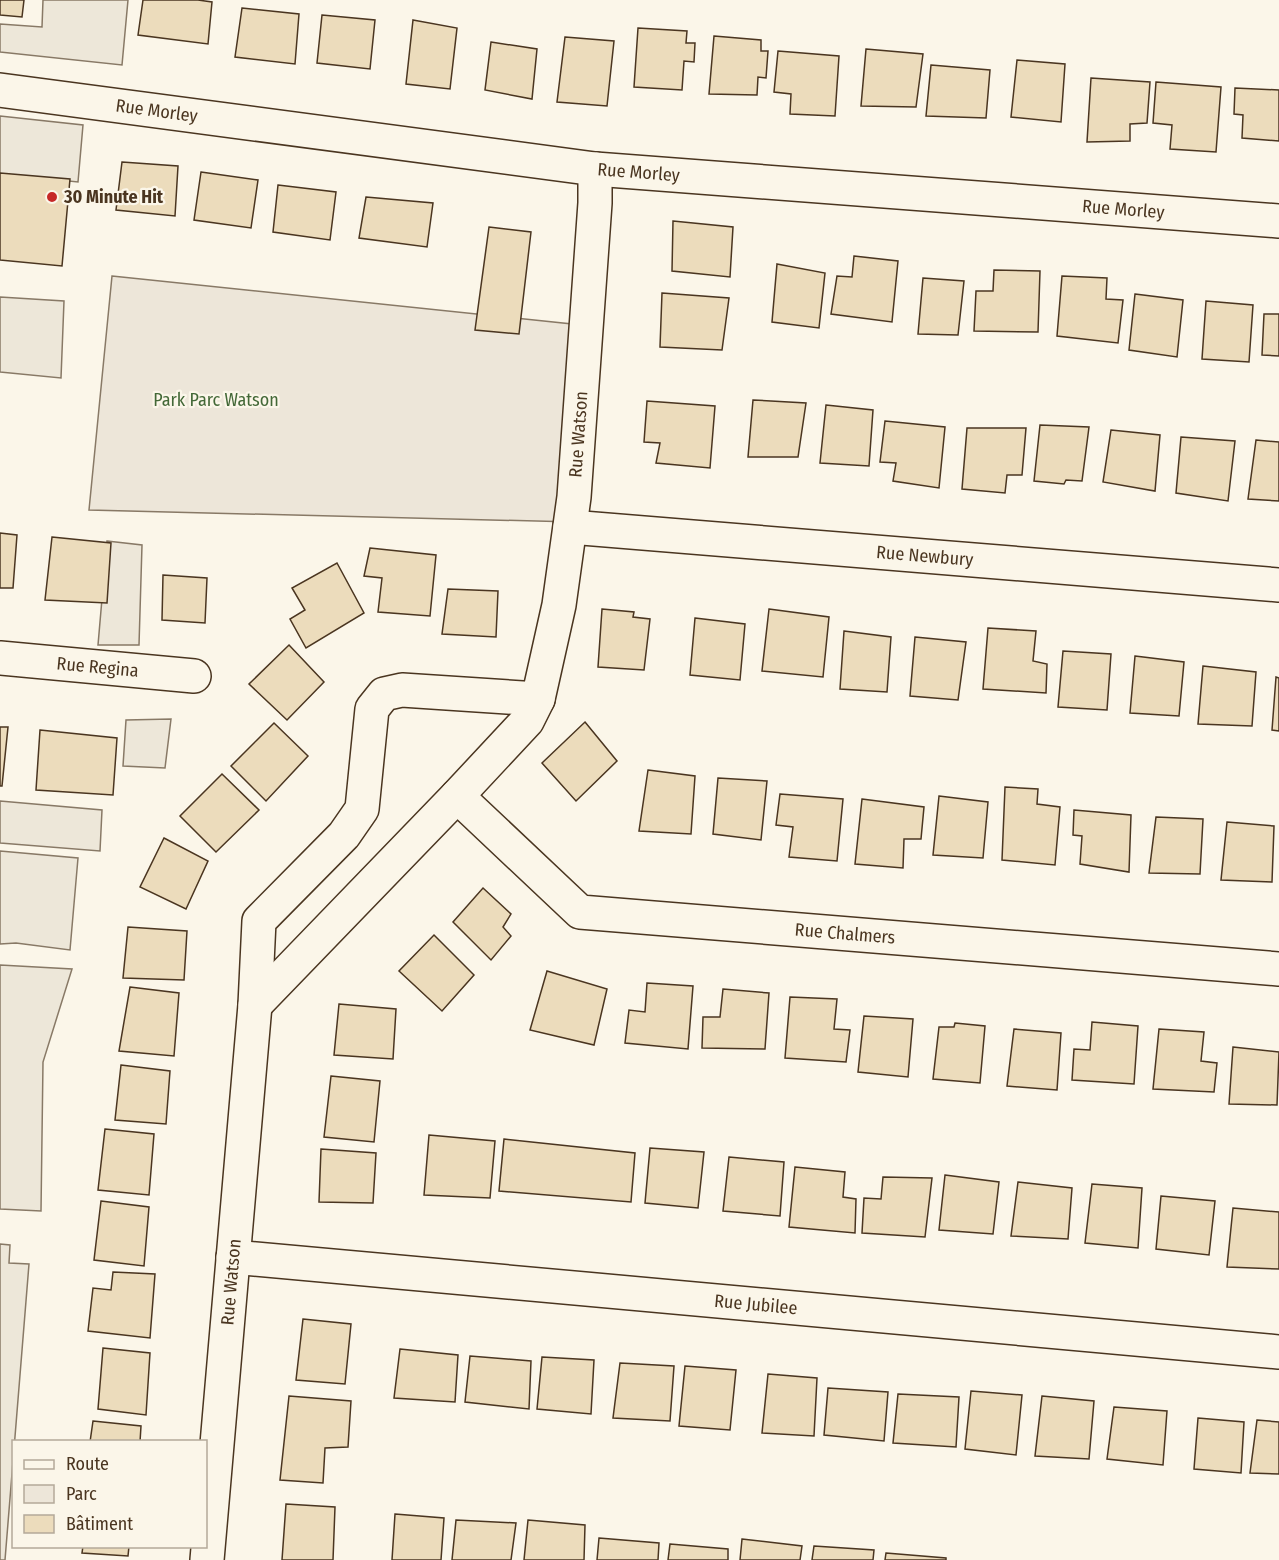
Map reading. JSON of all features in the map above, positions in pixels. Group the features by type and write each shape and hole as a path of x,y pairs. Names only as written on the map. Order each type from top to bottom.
{"street":[{"name":"Rue Morley","path":"0,90 595,169 1279,221"},
{"name":"Rue Watson","path":"255,1005 457,796 526,721 538,699 559,604 575,486 595,215 595,169"},
{"name":"Rue Newbury","path":"570,527 1279,585"},
{"name":"Rue Regina","path":"0,658 194,676"},
{"name":"Rue Watson","path":"207,1560 255,1005 259,921 344,835 362,809 372,709 384,694 402,690 538,699"},
{"name":"Rue Chalmers","path":"457,796 580,912 1279,969"},
{"name":"Rue Jubilee","path":"233,1257 1279,1352"}],"green space":[{"name":"Park Parc Watson","path":"112,276 591,326 574,522 89,510"}],"shaded area":[{"path":"43,0 128,0 122,65 0,52 0,24 42,27"},
{"path":"0,116 83,125 78,182 0,174"},
{"path":"0,297 64,301 61,378 0,372"},
{"path":"107,541 142,545 139,645 98,645"},
{"path":"171,719 165,768 123,766 126,720"},
{"path":"0,801 102,810 100,851 0,843"},
{"path":"0,851 78,858 70,950 16,943 0,944"},
{"path":"0,965 72,969 43,1062 41,1211 0,1209"},
{"path":"0,1244 10,1245 9,1263 29,1264 15,1440 12,1440 12,1474 5,1560 0,1560"}],"building":[{"path":"0,0 24,0 22,17 0,15"},
{"path":"143,0 212,2 208,44 138,35"},
{"path":"242,8 299,14 295,64 235,57"},
{"path":"322,15 375,20 370,69 317,63"},
{"path":"413,20 457,28 450,89 406,84"},
{"path":"638,28 687,31 686,43 695,43 694,62 684,61 682,90 634,87"},
{"path":"714,36 761,40 761,51 768,51 766,78 758,77 757,95 709,94"},
{"path":"565,37 614,41 607,106 557,102"},
{"path":"491,42 537,49 532,99 485,90"},
{"path":"866,49 923,54 916,107 861,106"},
{"path":"778,51 839,56 835,116 790,114 791,94 774,92"},
{"path":"1017,60 1065,64 1061,122 1011,117"},
{"path":"931,65 990,70 986,118 926,116"},
{"path":"1091,78 1150,82 1147,123 1130,124 1130,141 1087,142"},
{"path":"1156,82 1221,87 1216,152 1170,149 1172,125 1153,123"},
{"path":"1235,88 1279,90 1279,141 1242,138 1243,115 1234,114"},
{"path":"122,162 178,166 175,216 116,210"},
{"path":"201,172 258,180 251,228 194,220"},
{"path":"0,173 70,179 62,266 0,260"},
{"path":"278,185 336,192 330,240 273,232"},
{"path":"366,197 433,203 427,247 359,238"},
{"path":"673,221 733,227 730,277 672,271"},
{"path":"489,227 531,232 519,334 475,330"},
{"path":"854,256 898,261 892,322 831,314 837,276 852,277"},
{"path":"777,264 825,273 819,328 772,322"},
{"path":"994,270 1040,271 1038,332 974,331 976,291 993,291"},
{"path":"1062,276 1107,278 1106,299 1123,300 1118,343 1057,336"},
{"path":"923,278 964,281 958,335 918,334"},
{"path":"662,293 729,298 722,350 660,347"},
{"path":"1135,294 1183,300 1177,357 1129,350"},
{"path":"1206,301 1253,305 1249,362 1202,359"},
{"path":"1264,314 1279,314 1279,356 1262,355"},
{"path":"753,400 806,403 798,457 748,457"},
{"path":"647,401 715,406 710,468 656,463 660,443 644,442"},
{"path":"826,405 873,410 869,466 820,463"},
{"path":"885,421 945,427 939,488 893,481 896,463 880,462"},
{"path":"1040,425 1089,427 1082,481 1066,480 1064,484 1034,481"},
{"path":"967,428 1026,428 1022,475 1007,475 1005,493 962,489"},
{"path":"1111,430 1160,435 1155,491 1103,482"},
{"path":"1181,437 1235,441 1228,501 1176,493"},
{"path":"1256,440 1279,442 1279,501 1248,499"},
{"path":"0,533 17,535 13,588 0,588"},
{"path":"52,537 111,543 107,603 45,600"},
{"path":"370,548 436,555 430,616 378,612 382,578 364,576"},
{"path":"337,563 364,613 306,648 290,619 305,610 292,588"},
{"path":"163,575 207,578 205,623 162,620"},
{"path":"448,589 498,591 496,637 442,634"},
{"path":"602,609 634,612 633,617 650,619 644,670 598,667"},
{"path":"769,609 829,617 823,677 762,671"},
{"path":"695,618 745,624 740,680 690,675"},
{"path":"988,628 1036,631 1033,661 1047,664 1046,693 983,689"},
{"path":"844,631 891,637 887,692 840,689"},
{"path":"915,637 966,642 958,700 910,696"},
{"path":"289,645 324,682 287,720 249,684"},
{"path":"1063,651 1111,654 1107,710 1058,707"},
{"path":"1135,656 1184,662 1179,716 1130,713"},
{"path":"1203,666 1256,672 1252,726 1198,724"},
{"path":"1276,677 1279,678 1279,731 1272,730"},
{"path":"585,722 617,761 576,801 542,763"},
{"path":"274,723 308,756 266,801 231,766"},
{"path":"0,727 8,727 2,786 0,786"},
{"path":"40,730 117,738 113,795 36,790"},
{"path":"648,770 695,776 691,834 639,831"},
{"path":"222,774 259,810 216,852 180,816"},
{"path":"718,778 767,781 761,840 713,834"},
{"path":"1005,787 1038,789 1037,804 1060,807 1055,865 1002,860"},
{"path":"780,794 843,799 837,861 789,857 793,827 776,825"},
{"path":"939,796 988,802 983,858 933,855"},
{"path":"862,799 924,807 921,839 904,839 903,868 855,864"},
{"path":"1074,810 1131,815 1129,872 1080,864 1082,836 1073,835"},
{"path":"1156,817 1203,819 1200,874 1149,873"},
{"path":"1227,822 1274,826 1272,882 1221,880"},
{"path":"164,838 208,861 186,909 140,887"},
{"path":"483,888 511,914 503,927 511,936 491,960 453,922"},
{"path":"128,927 187,931 184,980 123,978"},
{"path":"434,935 474,975 442,1011 399,971"},
{"path":"547,971 607,989 594,1045 530,1030"},
{"path":"647,983 693,986 688,1049 625,1043 629,1010 645,1012"},
{"path":"130,987 179,993 174,1056 119,1051"},
{"path":"723,989 769,993 765,1049 702,1048 703,1017 720,1017"},
{"path":"790,997 837,999 834,1029 850,1030 846,1062 785,1058"},
{"path":"339,1004 396,1009 393,1059 334,1055"},
{"path":"864,1016 913,1019 908,1077 858,1072"},
{"path":"1092,1022 1138,1026 1134,1084 1072,1080 1074,1049 1090,1050"},
{"path":"955,1023 985,1026 980,1083 933,1079 939,1027 954,1027"},
{"path":"1014,1029 1061,1033 1057,1090 1007,1086"},
{"path":"1159,1029 1204,1032 1201,1061 1217,1063 1214,1092 1153,1089"},
{"path":"1233,1047 1279,1052 1277,1105 1229,1104"},
{"path":"121,1065 170,1071 166,1124 115,1120"},
{"path":"331,1076 380,1081 374,1142 324,1137"},
{"path":"105,1129 154,1134 149,1195 98,1190"},
{"path":"429,1135 495,1141 490,1198 424,1195"},
{"path":"504,1139 635,1153 631,1202 499,1191"},
{"path":"650,1148 704,1152 698,1208 645,1203"},
{"path":"321,1149 376,1153 373,1203 319,1202"},
{"path":"729,1157 784,1162 780,1216 723,1211"},
{"path":"795,1167 845,1172 843,1197 856,1199 855,1233 789,1227"},
{"path":"945,1175 999,1182 993,1234 939,1230"},
{"path":"883,1177 932,1178 925,1237 862,1233 864,1198 881,1199"},
{"path":"1018,1182 1072,1188 1068,1239 1011,1236"},
{"path":"1092,1184 1142,1188 1138,1248 1085,1243"},
{"path":"1161,1196 1215,1201 1209,1255 1156,1249"},
{"path":"101,1201 149,1207 144,1266 94,1260"},
{"path":"1233,1208 1279,1212 1279,1269 1227,1267"},
{"path":"113,1272 155,1274 150,1338 88,1331 93,1288 111,1290"},
{"path":"303,1319 351,1324 345,1384 296,1380"},
{"path":"103,1348 150,1353 146,1415 98,1409"},
{"path":"400,1349 458,1355 455,1402 394,1398"},
{"path":"470,1356 531,1361 529,1409 465,1402"},
{"path":"542,1357 594,1360 591,1414 537,1409"},
{"path":"620,1363 674,1366 670,1421 613,1418"},
{"path":"685,1366 736,1370 730,1430 679,1426"},
{"path":"768,1374 817,1378 814,1436 762,1433"},
{"path":"828,1388 888,1392 884,1441 824,1435"},
{"path":"971,1391 1022,1395 1016,1455 965,1449"},
{"path":"898,1394 959,1397 956,1447 893,1443"},
{"path":"289,1396 351,1401 348,1447 325,1448 323,1483 280,1480"},
{"path":"1042,1396 1094,1401 1089,1459 1035,1456"},
{"path":"1114,1407 1167,1411 1163,1465 1107,1459"},
{"path":"1198,1418 1244,1422 1241,1473 1194,1469"},
{"path":"1257,1420 1279,1422 1279,1474 1250,1473"},
{"path":"93,1421 141,1426 140,1440 90,1440"},
{"path":"286,1504 335,1507 333,1560 282,1560"},
{"path":"395,1514 444,1518 441,1560 392,1560"},
{"path":"456,1520 516,1523 511,1560 452,1560"},
{"path":"528,1520 585,1525 584,1560 524,1560"},
{"path":"599,1538 659,1543 658,1560 597,1560"},
{"path":"742,1539 802,1546 800,1560 740,1560"},
{"path":"670,1544 728,1549 728,1560 668,1560"},
{"path":"814,1546 874,1550 873,1560 812,1560"},
{"path":"83,1548 129,1548 128,1556 82,1553"},
{"path":"886,1553 946,1558 946,1560 885,1560"}],"place":[{"name":"30 Minute Hit","path":"52,197"}]}
